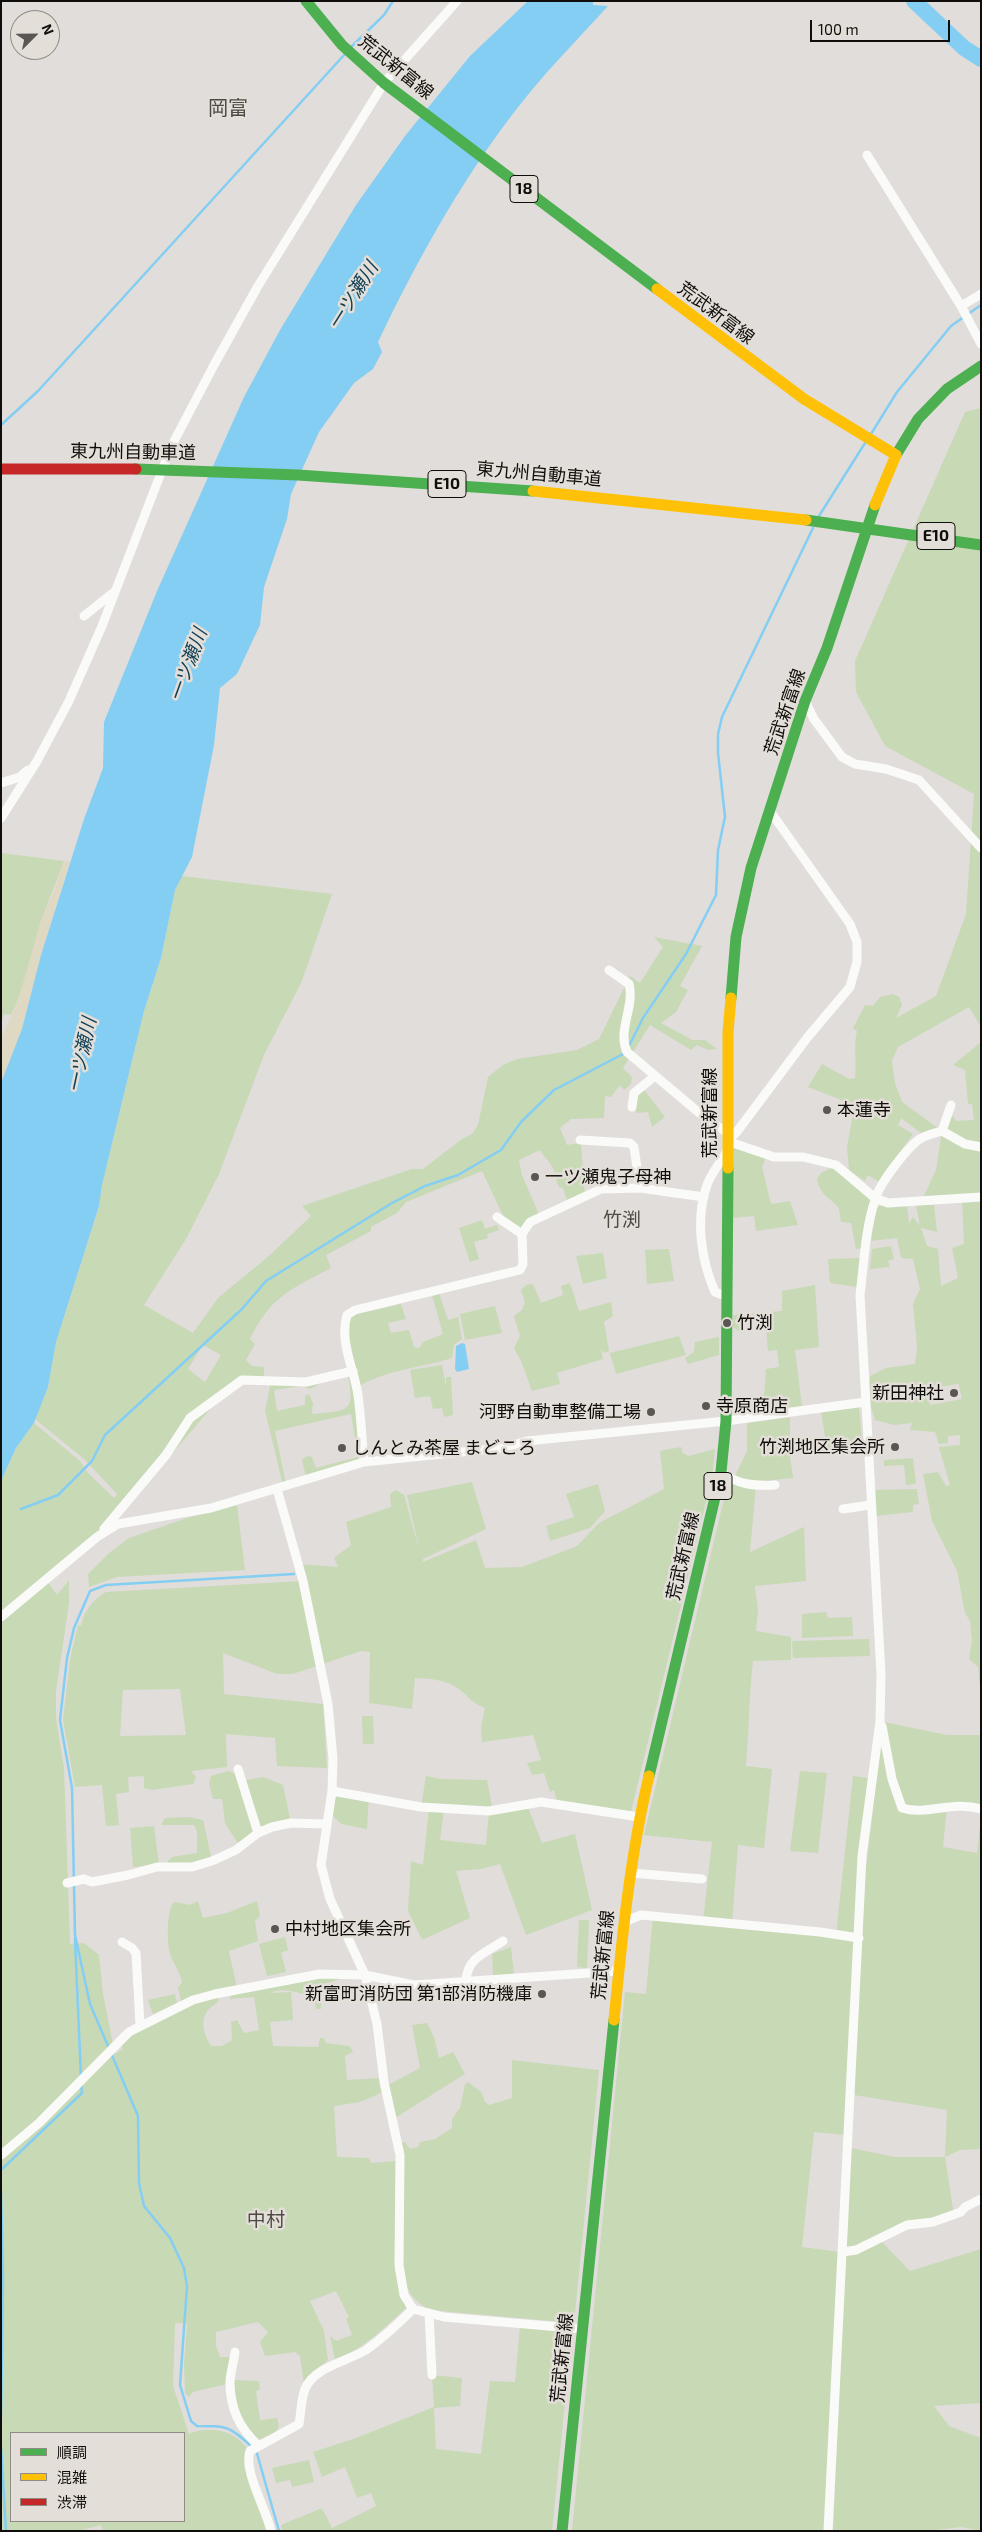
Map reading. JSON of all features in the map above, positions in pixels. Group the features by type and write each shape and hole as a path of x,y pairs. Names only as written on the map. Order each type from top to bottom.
{"main road":[{"name":"荒武新富線","path":"306,1 342,46 388,85 656,290 804,399 896,455 868,521 827,648 805,701 750,868 736,937 728,1032 728,1296 726,1421 721,1472 639,1817 624,1922 562,2531"},
{"path":"896,455 918,419 947,389 981,366"},
{"name":"東九州自動車道","path":"1,469 182,470 314,475 449,484 693,505 934,535 981,545"}],"street":[{"path":"1,818 37,761 69,701 116,590 171,447 258,286 388,85 457,1"},
{"path":"867,154 961,306 981,344"},
{"path":"961,306 981,294"},
{"path":"84,616 116,590"},
{"path":"805,701 814,719 842,757 855,764 886,769 919,780 981,848"},
{"path":"1,783 20,777 37,761"},
{"path":"728,1296 714,1292 703,1255 701,1216 708,1183 727,1141 736,1133 807,1038 850,987 857,962 857,942 850,924 770,811"},
{"path":"609,970 629,984 632,993 622,1043 627,1052 710,1122 727,1141 774,1157 803,1157 822,1160 836,1165 875,1198 888,1203 981,1197"},
{"path":"632,1107 634,1093 655,1076"},
{"path":"942,1131 951,1105"},
{"path":"828,2531 862,1856 880,1721 882,1674 870,1505 860,1295 865,1248 875,1198 893,1169 917,1141 925,1136 942,1131 965,1144 981,1147"},
{"path":"580,1140 630,1143 634,1147 640,1188"},
{"path":"364,1462 358,1395 346,1351 343,1327 347,1315 355,1310 520,1270 523,1264 522,1234 530,1222 601,1189 640,1188 704,1197"},
{"path":"497,1217 522,1234"},
{"path":"98,1537 166,1455 190,1418 242,1380 306,1382 353,1371"},
{"path":"1,1617 98,1537 118,1524 212,1508 364,1462 501,1448 527,1442 726,1421 865,1402"},
{"path":"721,1472 733,1481 745,1485 775,1486"},
{"path":"277,1489 303,1581 322,1665 333,1759 332,1791 321,1865 330,1899 365,1975 377,2024 387,2100 400,2155 399,2265 404,2295 413,2309 444,2317 582,2329"},
{"path":"843,1509 870,1505"},
{"path":"880,1721 897,1798 902,1808 913,1811 964,1804 981,1809"},
{"path":"238,1768 258,1833"},
{"path":"332,1791 422,1807 489,1812 541,1802 639,1817"},
{"path":"72,1882 84,1879 92,1882 157,1867 192,1867 212,1861 236,1850 258,1833 291,1823 326,1824"},
{"path":"631,1873 702,1879"},
{"path":"624,1922 641,1915 820,1932 858,1938"},
{"path":"466,1981 466,1970 471,1962 503,1941"},
{"path":"122,1942 132,1948 136,1954 140,2025"},
{"path":"1,2155 39,2123 113,2051 129,2032 193,2000 230,1989 320,1974 365,1975 414,1985 619,1971"},
{"path":"843,2252 856,2250 907,2226 932,2222 961,2212 965,2207 981,2199"},
{"path":"271,2531 267,2514 247,2464 250,2451 299,2424 305,2389 318,2371 366,2350 391,2331 413,2309"},
{"path":"429,2313 432,2376"},
{"path":"235,2352 230,2383 237,2420 246,2435 258,2445"}],"green space":[{"path":"981,408 981,1027 969,1007 898,1047 892,1061 895,1083 902,1102 942,1131 925,1136 901,1118 898,1125 913,1134 879,1182 868,1175 865,1181 849,1170 847,1147 854,1109 839,1099 808,1087 822,1064 849,1079 855,1078 857,1031 853,1028 865,1005 873,1006 880,997 893,994 899,997 902,1005 896,1018 936,996 966,914 974,794 885,746 856,692 855,661 965,412"},
{"path":"1,853 64,861 43,915 21,993 11,1015 4,1014 1,1022"},
{"path":"182,876 332,894 302,981 264,1055 219,1174 186,1239 144,1305 193,1333 218,1298 269,1256 311,1216 302,1206 412,1169 423,1169 462,1139 472,1134 478,1125 488,1077 503,1065 517,1059 577,1050 599,1039 630,976 640,983 663,947 654,937 702,946 680,986 688,990 676,1012 661,1023 692,1040 705,1040 717,1049 708,1050 697,1045 691,1050 650,1025 623,1068 632,1077 631,1084 624,1090 620,1085 611,1097 605,1096 604,1118 571,1119 560,1128 567,1145 581,1143 585,1196 568,1203 563,1188 558,1185 553,1168 540,1150 519,1160 522,1175 540,1217 522,1234 507,1224 482,1171 406,1202 397,1213 371,1227 371,1231 326,1255 331,1268 304,1282 283,1296 265,1313 250,1339 255,1344 246,1360 252,1366 264,1367 264,1380 242,1380 212,1407 116,1519 130,1499 95,1534 1,1613 1,1481 16,1448 34,1423 80,1461 89,1474 114,1498 117,1494 84,1459 35,1419 48,1387 56,1342 99,1206 102,1185 144,1011 161,958 175,890","holes":["203,1345 221,1355 205,1382 188,1369"]},
{"path":"981,1042 981,1700 978,1667 969,1659 972,1640 970,1621 965,1613 957,1571 932,1521 923,1474 938,1472 946,1486 950,1485 939,1447 960,1445 960,1435 948,1436 948,1443 939,1444 935,1432 910,1430 912,1423 894,1425 875,1420 868,1397 870,1376 886,1368 915,1364 917,1346 913,1304 920,1289 913,1259 901,1258 897,1238 871,1241 878,1206 907,1205 909,1223 913,1217 920,1226 916,1205 934,1205 937,1232 921,1228 927,1246 938,1249 941,1286 958,1278 952,1248 964,1244 962,1199 922,1200 936,1170 942,1131 949,1111 956,1121 974,1120 972,1104 968,1104 965,1070 953,1065","holes":["958,1381 962,1399 930,1405 927,1389 958,1384"]},
{"path":"642,1087 665,1117 652,1127 648,1112 637,1113 631,1102"},
{"path":"733,1143 767,1155 762,1167 771,1204 790,1201 798,1225 756,1231 754,1216 733,1218"},
{"path":"836,1165 875,1198 865,1248 856,1249 851,1223 841,1222 839,1208 820,1189 818,1184 817,1179 821,1173"},
{"path":"482,1220 485,1229 497,1225 499,1230 487,1234 488,1238 474,1242 479,1259 470,1262 459,1228"},
{"path":"891,1246 894,1259 888,1261 890,1267 870,1269 872,1249"},
{"path":"669,1249 674,1281 647,1284 645,1250"},
{"path":"603,1253 607,1278 583,1284 576,1256"},
{"path":"860,1258 857,1287 830,1283 828,1259"},
{"path":"570,1283 579,1311 611,1302 613,1316 604,1322 609,1351 604,1353 601,1349 603,1359 557,1373 560,1384 532,1391 514,1348 520,1336 514,1316 522,1310 525,1302 521,1290 526,1285 533,1284 541,1303 563,1295 561,1286"},
{"path":"815,1285 819,1347 795,1350 802,1406 763,1411 766,1369 779,1367 777,1350 768,1351 765,1317 744,1319 745,1332 741,1333 733,1327 733,1315 782,1311 782,1291"},
{"path":"439,1293 448,1320 458,1317 462,1339 454,1345 452,1358 394,1372 359,1386 347,1327 350,1318 356,1314 401,1304 406,1319 388,1323 391,1333 409,1330 414,1347 419,1348 423,1342 443,1334 432,1295"},
{"path":"495,1306 502,1333 465,1340 460,1314"},
{"path":"679,1336 686,1355 616,1374 610,1353"},
{"path":"719,1337 719,1355 688,1364 685,1358 694,1352 695,1342"},
{"path":"442,1365 446,1387 446,1377 451,1377 453,1415 444,1417 442,1408 433,1409 430,1396 415,1398 410,1370"},
{"path":"353,1374 362,1461 306,1477 302,1460 307,1456 312,1457 316,1468 358,1457 351,1414 275,1431 286,1484 283,1485 265,1411 271,1381 320,1381 319,1384 310,1389 302,1386 274,1390 277,1411 305,1405 305,1396 309,1394 313,1403 312,1414 324,1413 346,1408 351,1397 348,1375"},
{"path":"859,1407 863,1451 828,1456 821,1411"},
{"path":"790,1417 790,1456 793,1478 772,1480 772,1486 756,1486 750,1552 804,1527 806,1581 755,1586 758,1611 756,1631 791,1637 791,1660 753,1661 746,1766 772,1769 764,1848 738,1845 732,1923 836,1935 853,1776 868,1778 859,1856 845,2135 814,2132 802,2247 840,2252 824,2531 572,2531 625,1992 646,1994 653,1916 703,1921 712,1842 644,1835 729,1478 733,1480 747,1451 747,1423"},
{"path":"681,1447 683,1453 689,1456 715,1449 712,1477 630,1816 558,1805 554,1790 550,1792 544,1773 532,1775 527,1763 541,1760 533,1735 482,1742 481,1727 485,1708 449,1683 415,1678 412,1709 369,1703 370,1652 361,1651 293,1674 277,1674 223,1653 224,1694 323,1704 327,1768 277,1766 275,1738 226,1734 227,1767 191,1771 196,1777 193,1784 152,1790 144,1788 144,1776 128,1777 129,1792 116,1794 119,1825 106,1826 102,1785 75,1787 63,1720 70,1659 78,1625 81,1626 90,1606 106,1592 303,1581 298,1564 338,1567 334,1558 351,1545 346,1522 391,1507 390,1494 396,1490 404,1495 420,1552 407,1495 472,1482 486,1529 423,1559 423,1562 476,1540 485,1568 522,1567 577,1546 599,1523 664,1489 660,1451","holes":["180,1689 186,1735 120,1736 123,1690"]},
{"path":"913,1458 916,1484 906,1485 904,1465 884,1466 884,1460"},
{"path":"598,1484 605,1511 590,1528 550,1541 546,1526 574,1517 566,1494"},
{"path":"917,1489 919,1504 913,1505 913,1512 875,1516 873,1490"},
{"path":"237,1505 245,1570 117,1577 89,1587 88,1574 109,1553 129,1538 187,1518"},
{"path":"69,1580 69,1603 56,1691 56,1718 64,1768 70,1944 84,1943 99,1955 103,1994 115,2054 123,2049 120,2043 129,2032 182,2005 178,1988 182,1982 171,1958 168,1944 170,1910 174,1902 190,1905 198,1901 203,1918 227,1913 257,1901 260,1916 255,1921 258,1941 229,1951 237,1988 219,1997 218,2002 207,2011 203,2021 203,2027 211,2046 222,2046 232,2040 231,2022 237,2020 244,2033 259,2030 254,1997 229,1999 233,1994 247,1986 341,1975 340,1979 322,1985 321,2009 316,2009 314,1995 282,1990 269,1993 291,1992 293,2020 270,2022 273,2046 318,2047 320,2038 324,2038 326,2043 350,2046 353,2052 345,2056 347,2080 380,2078 383,2092 360,2102 334,2106 337,2157 369,2158 371,2163 396,2161 395,2271 406,2308 364,2344 335,2360 330,2336 336,2341 352,2335 346,2319 349,2317 336,2291 310,2301 324,2331 328,2360 307,2378 304,2385 300,2356 295,2352 265,2356 260,2342 268,2332 258,2322 216,2332 216,2346 220,2357 229,2357 231,2370 227,2384 193,2392 189,2397 185,2393 184,2365 187,2323 175,2323 173,2386 189,2434 204,2430 222,2431 234,2436 248,2449 244,2466 255,2490 269,2531 103,2531 101,2525 79,2531 1,2531 1,1621 48,1582 57,1595"},
{"path":"826,1612 828,1618 852,1617 853,1636 802,1638 802,1614"},
{"path":"869,1639 870,1656 793,1658 792,1641"},
{"path":"362,1716 373,1716 374,1744 363,1744"},
{"path":"884,1722 947,1735 981,1735 981,1809 947,1806 943,1847 977,1853 981,1815 981,2149 960,2150 945,2157 947,2110 854,2095 865,1876 882,1735 886,1739"},
{"path":"228,1771 235,1774 241,1781 263,1777 283,1785 291,1823 272,1827 240,1847 225,1823 222,1799 213,1799 209,1784 211,1776"},
{"path":"800,1771 827,1773 818,1853 790,1851"},
{"path":"426,1776 441,1779 487,1780 493,1811 527,1805 542,1843 575,1834 592,1910 526,1935 500,1864 481,1869 456,1871 470,1918 422,1940 408,1911 411,1861 423,1865 429,1808 421,1807","holes":["444,1809 489,1812 486,1845 440,1840"]},
{"path":"336,1791 369,1797 367,1829 341,1824 333,1816"},
{"path":"189,1817 203,1820 212,1861 169,1867 167,1862 172,1857 197,1853 197,1831 194,1825 161,1825 165,1818"},
{"path":"154,1826 159,1864 133,1867 130,1828"},
{"path":"579,1920 589,1920 587,1968 577,1967"},
{"path":"285,1937 288,1950 281,1953 286,1972 267,1976 259,1944"},
{"path":"511,1947 514,1974 493,1976 492,1954"},
{"path":"175,1994 177,2003 153,2014 148,2000"},
{"path":"427,2023 434,2037 439,2058 453,2052 465,2074 395,2118 388,2085 420,2068 412,2025"},
{"path":"512,2060 599,2070 574,2323 430,2310 412,2295 403,2274 401,2143 405,2142 410,2149 418,2147 420,2142 435,2139 452,2128 452,2119 460,2108 465,2084 468,2082 481,2092 485,2102 489,2105 512,2098"},
{"path":"851,2148 895,2157 945,2157 954,2215 907,2226 879,2239 910,2271 981,2249 981,2403 934,2406 949,2426 981,2438 981,2531 962,2527 926,2531 833,2531"},
{"path":"520,2327 572,2333 552,2531 282,2531 281,2525 322,2508 332,2528 376,2506 371,2493 357,2498 345,2467 322,2477 313,2452 356,2438 434,2407 432,2375 462,2378 460,2406 434,2408 436,2449 481,2454 490,2381 515,2382"},
{"path":"233,2380 259,2381 260,2389 256,2391 260,2420 277,2418 279,2426 276,2432 258,2440 240,2417"},
{"path":"309,2460 314,2482 292,2487 290,2480 276,2483 272,2468"}],"sand":[{"path":"64,861 70,861 41,955 23,1028 1,1083 1,1039 18,1001 41,920 55,889"}],"water":[{"name":"一ツ瀬川","path":"528,1 593,1 593,5 608,6 527,96 505,124 464,184 427,246 378,342 382,352 373,369 354,383 319,432 291,494 287,519 264,587 260,625 237,674 220,688 214,745 192,857 175,890 161,958 144,1011 102,1185 99,1206 56,1342 48,1387 34,1423 16,1448 1,1481 1,1083 22,1029 41,955 84,819 103,768 104,722 157,591 244,397 280,330 356,205 405,136 470,56"},
{"path":"462,1343 465,1344 469,1369 457,1372 455,1369 456,1346"}],"waterway":[{"path":"350,48 384,15 393,1"},
{"path":"914,1 964,48 981,59"},
{"path":"1,425 38,391 345,54"},
{"path":"871,434 897,392 951,326 981,305"},
{"path":"819,516 865,443"},
{"path":"628,1048 643,1018 686,954 716,895 718,850 725,817 718,753 718,734 722,717 813,528"},
{"path":"21,1509 58,1495 92,1461 105,1435 242,1309 266,1281 392,1203 425,1186 458,1175 501,1150 521,1122 554,1090 625,1053"},
{"path":"252,2447 233,2431 215,2426 197,2426 191,2421 180,2385 187,2286 184,2268 170,2238 144,2206 139,2183 138,2116 90,2004 75,1935 72,1788 60,1720 67,1658 74,1628 90,1591 106,1585 294,1574"},
{"path":"75,1939 81,2078"},
{"path":"1,2170 82,2093 81,2084"},
{"path":"1,2192 3,2278 1,2418"},
{"path":"1,2447 6,2531"},
{"path":"256,2450 279,2531"}],"traffic: fast":[{"path":"306,1 342,45 384,83 657,289"},
{"path":"896,455 918,419 947,389 981,366"},
{"path":"136,469 298,475 533,491"},
{"path":"731,998 736,937 751,868 805,701 827,648 875,505"},
{"path":"806,520 981,545"},
{"path":"649,1776 721,1472 726,1421 728,1168"},
{"path":"562,2531 614,2020"}],"traffic: slow":[{"path":"657,289 804,399 896,455 875,505"},
{"path":"533,491 806,520"},
{"path":"728,1168 728,1032 731,998"},
{"path":"614,2020 632,1867 649,1776"}],"traffic: jam":[{"path":"1,469 136,469"}],"place":[{"name":"本蓮寺","path":"827,1110"},
{"name":"一ツ瀬鬼子母神","path":"535,1177"},
{"name":"竹渕","path":"727,1323"},
{"name":"新田神社","path":"954,1393"},
{"name":"寺原商店","path":"706,1406"},
{"name":"河野自動車整備工場","path":"651,1412"},
{"name":"竹渕地区集会所","path":"895,1447"},
{"name":"しんとみ茶屋 まどころ","path":"342,1448"},
{"name":"中村地区集会所","path":"275,1929"},
{"name":"新富町消防団 第1部消防機庫","path":"542,1994"}],"district":[{"name":"岡富","path":"228,108"},
{"name":"竹渕","path":"622,1220"},
{"name":"中村","path":"266,2220"}]}
